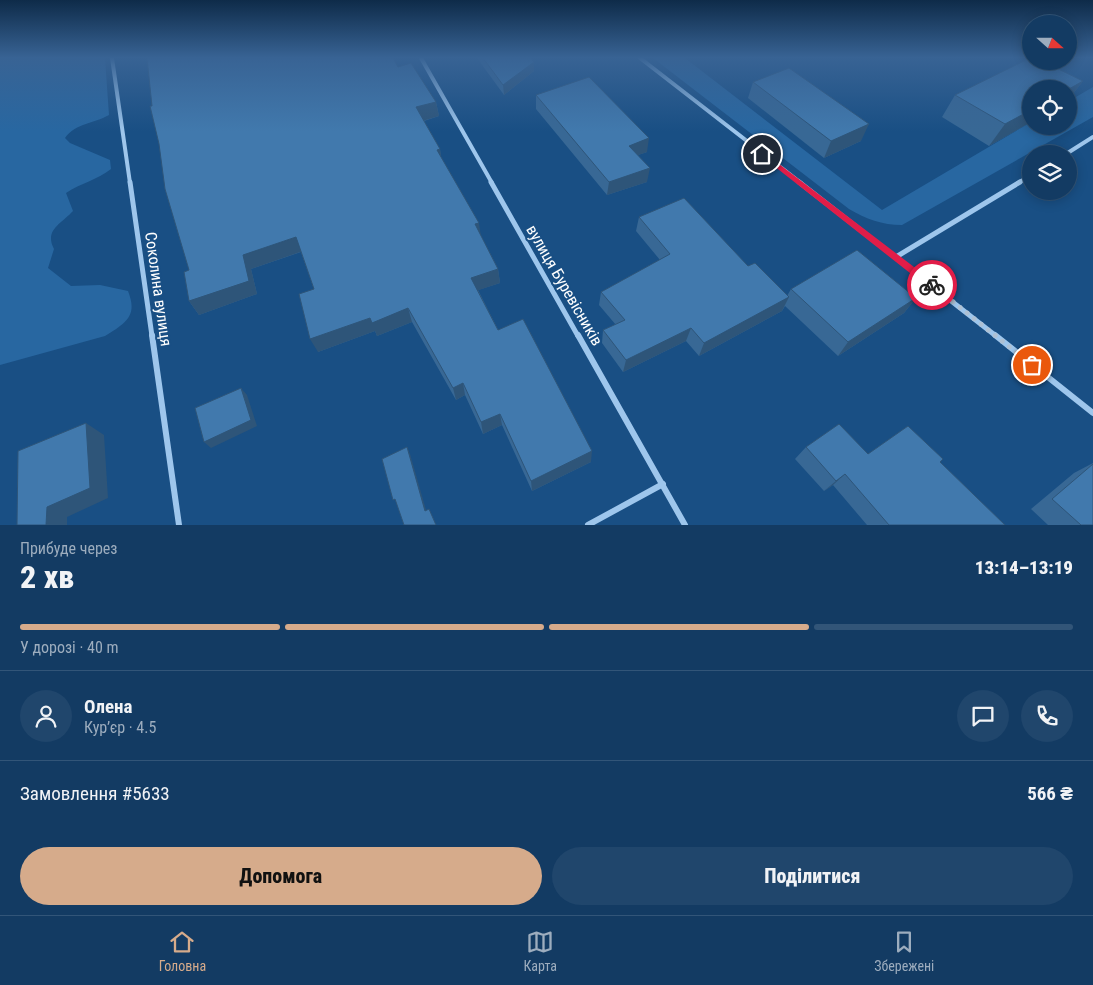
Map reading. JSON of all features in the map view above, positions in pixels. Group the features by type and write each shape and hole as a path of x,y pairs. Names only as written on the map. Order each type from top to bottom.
{"street":[{"name":"Соколина вулиця","path":"116,82 179,525"},
{"name":"вулиця Буревісників","path":"435,82 685,525"},
{"path":"672,82 1093,413"},
{"path":"1077,147 1093,137"},
{"path":"896,257 1022,180"},
{"path":"588,525 663,484"}],"shaded area":[{"path":"0,82 107,82 109,115 74,129 65,138 70,143 110,160 111,169 66,193 73,211 52,232 51,242 54,249 48,268 71,286 100,285 128,291 132,307 131,313 124,323 105,336 0,365"},
{"path":"685,82 717,82 882,210 1022,127 1022,135 1061,135 1043,145 1022,145 1022,157 902,225 881,223 849,209"},
{"path":"1093,87 1093,117 1077,126 1077,96"}],"building":[{"path":"150,82 424,82 436,102 416,107 440,149 437,150 479,223 475,224 498,269 471,278 498,330 523,319 592,451 531,481 500,414 481,422 463,383 453,388 408,308 372,323 370,318 310,339 299,294 314,289 296,237 243,255 249,281 189,301 184,272 189,270 165,189 159,144 150,106 152,106"},
{"path":"573,82 594,82 649,138 629,146 650,168 609,182 536,95"},
{"path":"754,82 810,82 869,124 831,141"},
{"path":"980,82 1022,82 1022,115 1005,124 955,95"},
{"path":"684,198 748,266 755,263 789,297 704,343 691,328 626,360 603,330 625,320 601,292 670,254 639,217"},
{"path":"857,250 916,298 848,342 791,289"},
{"path":"241,388 251,420 204,442 195,408"},
{"path":"86,423 90,488 47,507 46,525 17,525 18,451"},
{"path":"839,424 868,454 908,426 943,459 940,462 1005,525 889,525 845,474 836,481 806,447"},
{"path":"407,447 425,511 429,509 436,525 404,525 395,499 393,500 382,459"},
{"path":"1093,464 1093,525 1081,525 1052,499"}],"way so far":[{"path":"932,285 1032,365"}],"route":[{"path":"762,154 932,285"}]}
